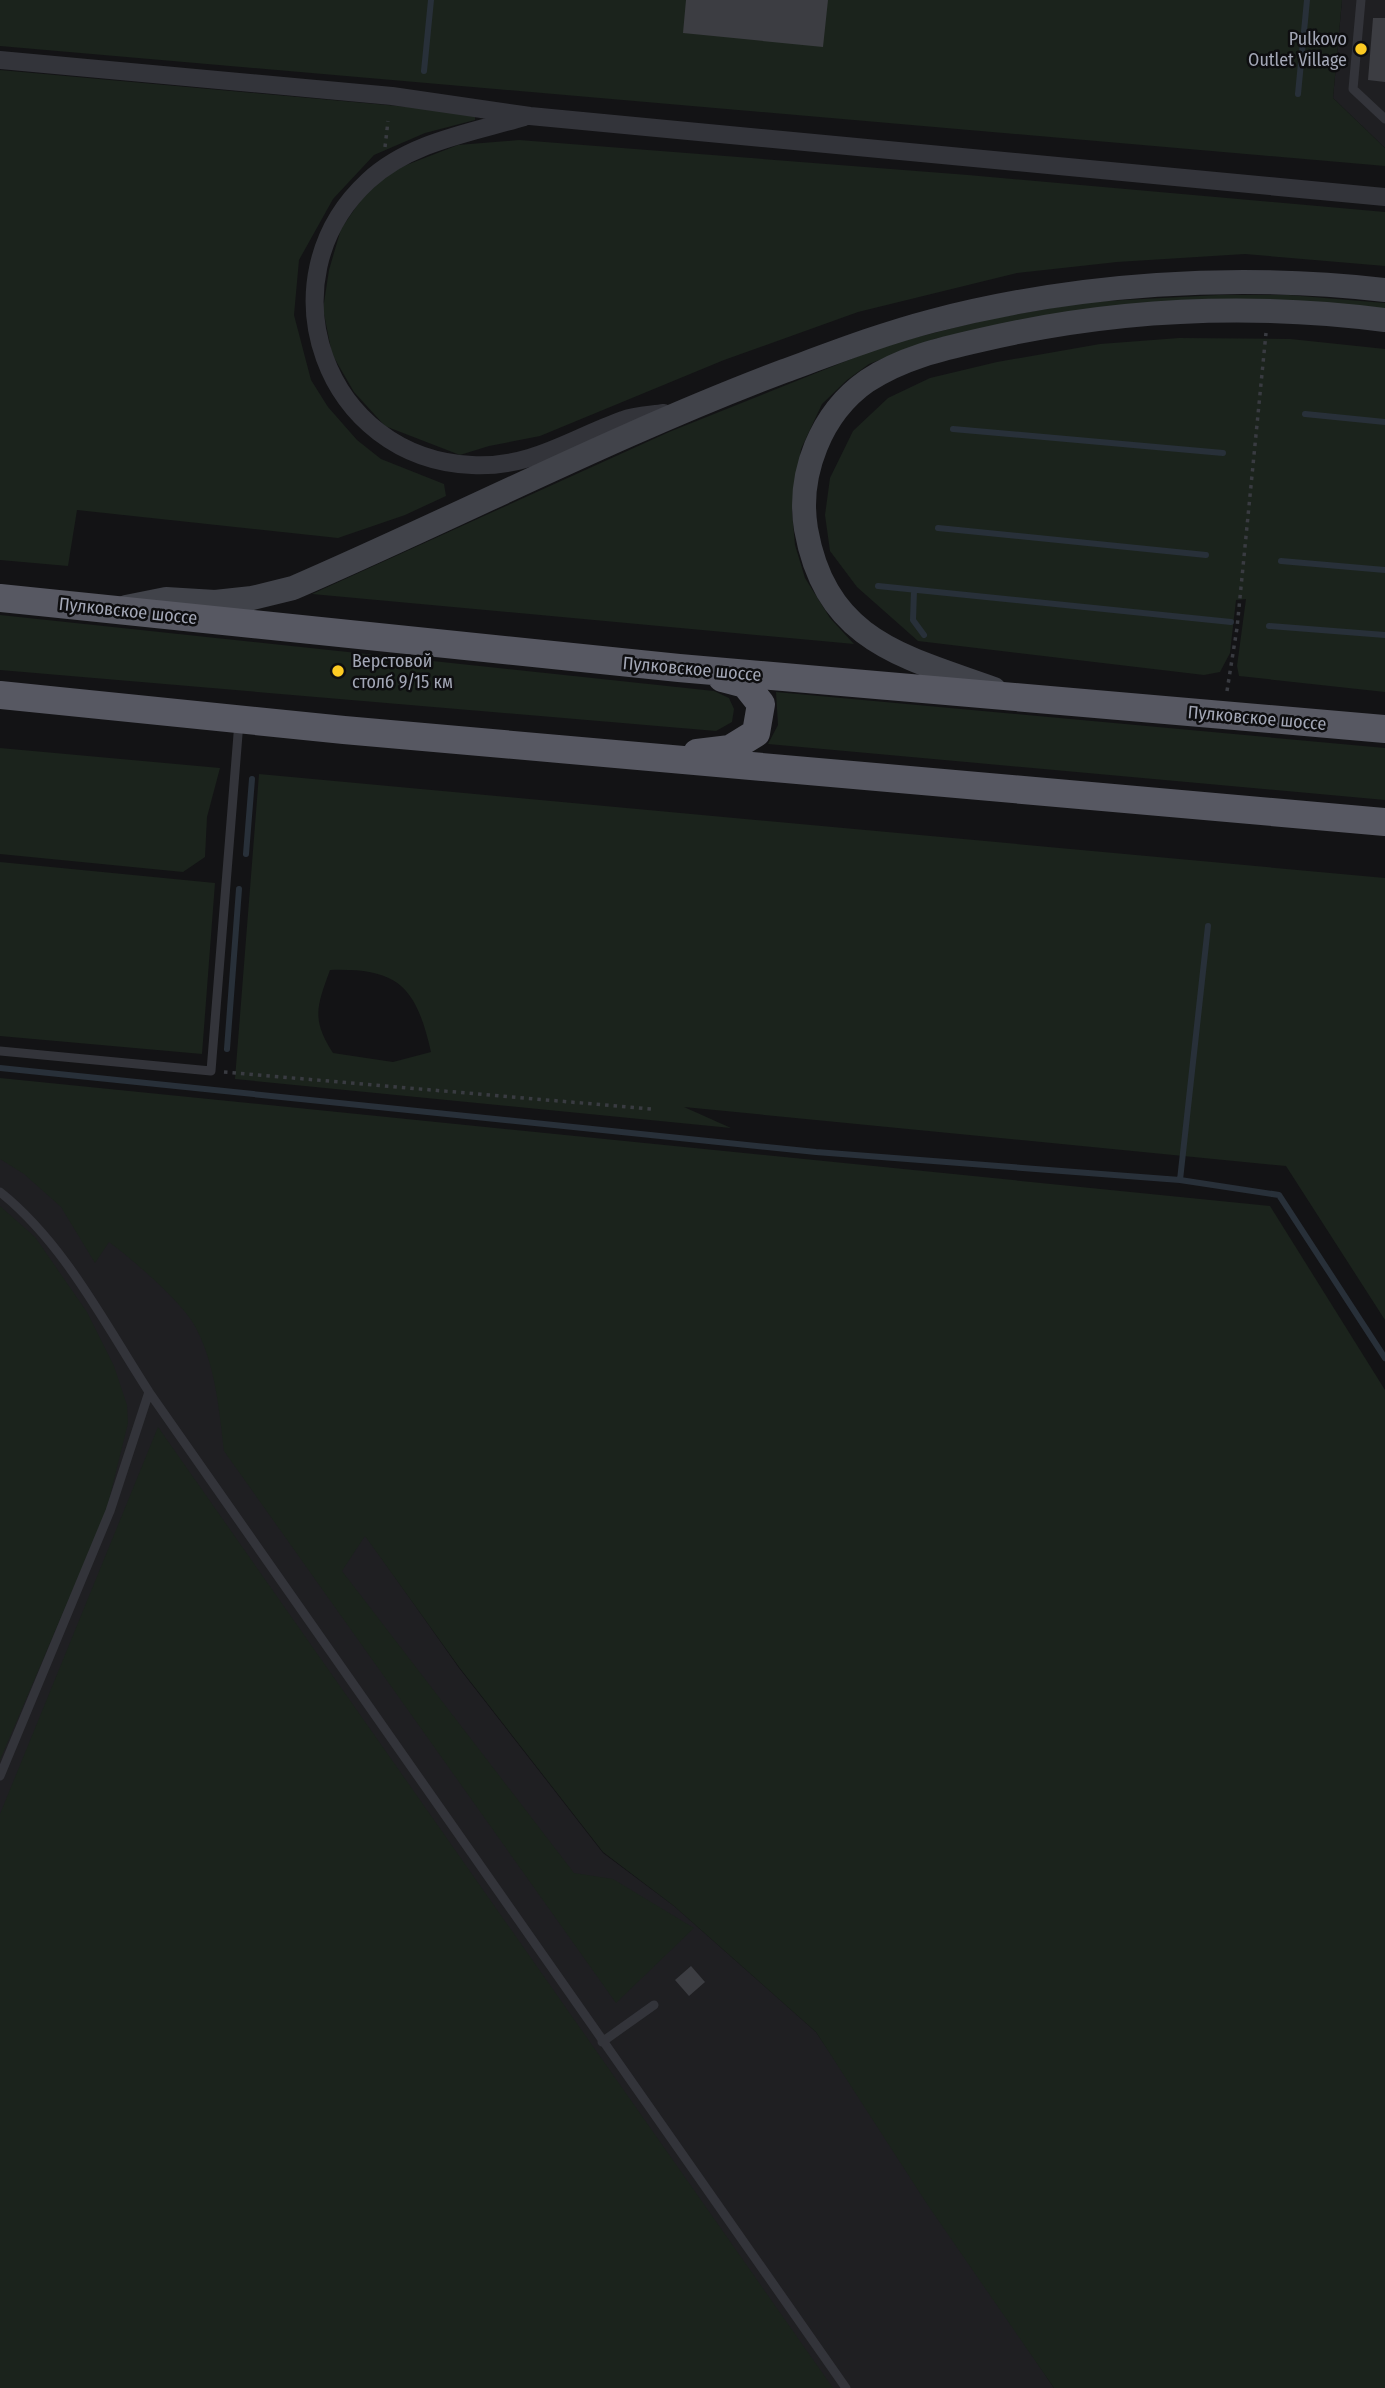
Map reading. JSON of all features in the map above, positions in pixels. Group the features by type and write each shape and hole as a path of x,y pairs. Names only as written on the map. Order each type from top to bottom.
{"highway":[{"name":"Пулковское шоссе","path":"0,598 679,668 1385,729"},
{"path":"656,758 730,749 756,733 761,704 745,684 679,668"},
{"path":"0,695 239,720 1385,822"}],"main road":[{"path":"111,609 166,599 215,602 252,598 293,588 688,409 844,349 931,321 1012,303 1103,289 1173,285 1345,286 1385,290"},
{"path":"1014,697 886,648 848,620 823,581 809,545 804,517 805,493 819,437 838,407 866,382 905,360 1022,330 1132,315 1245,309 1334,313 1385,320"}],"street":[{"path":"0,61 171,70 391,96 530,116 1385,198"},
{"path":"530,116 408,153 368,181 351,199 323,248 315,274 316,332 324,362 352,406 381,435 435,460 472,465 546,455 625,419 688,409"}],"lane":[{"path":"1361,0 1353,89 1385,119"},
{"path":"0,1051 211,1071 239,720"},
{"path":"0,1192 19,1208 56,1251 149,1392 601,2042 846,2388"},
{"path":"0,1776 110,1511 149,1392"},
{"path":"601,2042 654,2005"}],"path":[{"path":"383,160 388,121"},
{"path":"1228,686 1237,628 1266,331"},
{"path":"211,1071 650,1109"}],"shaded area":[{"path":"0,0 1342,0 1333,98 1385,148 1385,166 0,46"},
{"name":"Pulkovo Outlet Village","path":"1342,0 1385,0 1385,148 1333,98"},
{"path":"0,70 475,113 475,120 425,133 374,155 333,199 299,260 294,315 311,380 328,407 357,440 381,459 444,484 446,496 405,515 338,538 77,510 68,566 0,560"},
{"path":"519,140 968,175 1385,212 1385,266 1245,254 1117,262 1017,273 858,312 724,360 540,436 460,455 385,426 354,392 332,354 323,309 329,270 341,229 365,194 391,171 458,145"},
{"path":"1218,295 1289,295 1385,303 1385,310 1028,319 934,339 869,364 847,380 822,404 801,449 792,512 795,545 805,578 830,618 854,644 312,594 669,432 886,345 989,319 1087,302"},
{"path":"1179,338 1290,339 1385,349 1385,692 1239,676 1237,666 1246,599 1236,600 1230,653 1220,672 1204,675 918,641 857,587 830,551 825,515 830,478 853,431 888,398 930,378 997,362 1100,344"},
{"path":"0,615 714,691 729,698 734,709 732,722 716,731 0,670"},
{"path":"776,692 1385,748 1385,800 768,744 778,725"},
{"path":"0,748 220,768 207,817 205,857 183,872 0,854"},
{"path":"259,774 1385,878 1385,1320 1286,1166 684,1107 731,1128 235,1079","holes":["330,970 353,970 388,978 400,986 418,1011 431,1052 393,1062 333,1053 321,1031 319,1003"]},
{"path":"0,862 215,883 202,1054 0,1036"},
{"path":"0,1078 1270,1206 1385,1390 1385,2388 1054,2388 927,2204 816,2032 674,1906 603,1852 459,1667 365,1536 342,1571 574,1873 613,1879 694,1928 616,2003 224,1451 213,1374 191,1320 158,1283 109,1242 95,1263 61,1207 24,1174 0,1159"},
{"path":"0,1102 193,1123 340,1499 459,1668 603,1853 674,1906 816,2032 1054,2388 0,2388"},
{"path":"0,1206 35,1237 87,1312 114,1366 127,1405 128,1423 106,1512 0,1760"},
{"path":"158,1427 833,2388 0,2388 0,1814"}],"building":[{"path":"686,0 828,0 823,47 683,33"},
{"path":"1373,18 1385,18 1385,82 1368,80"},
{"path":"691,1966 705,1982 689,1996 675,1980"}],"waterway":[{"path":"424,71 431,0"},
{"path":"1298,94 1307,0"},
{"path":"1305,414 1385,422"},
{"path":"953,429 1223,453"},
{"path":"938,528 1206,555"},
{"path":"1281,561 1385,570"},
{"path":"878,586 1231,622"},
{"path":"914,590 913,620 924,635"},
{"path":"1269,626 1385,635"},
{"path":"246,854 252,779"},
{"path":"227,1049 239,889"},
{"path":"1208,926 1180,1180 1279,1195 1385,1358"},
{"path":"0,1068 816,1152 1180,1180"}],"place":[{"name":"Pulkovo Outlet Village","path":"1361,49"},
{"name":"Верстовой столб 9/15 км","path":"338,671"}]}
